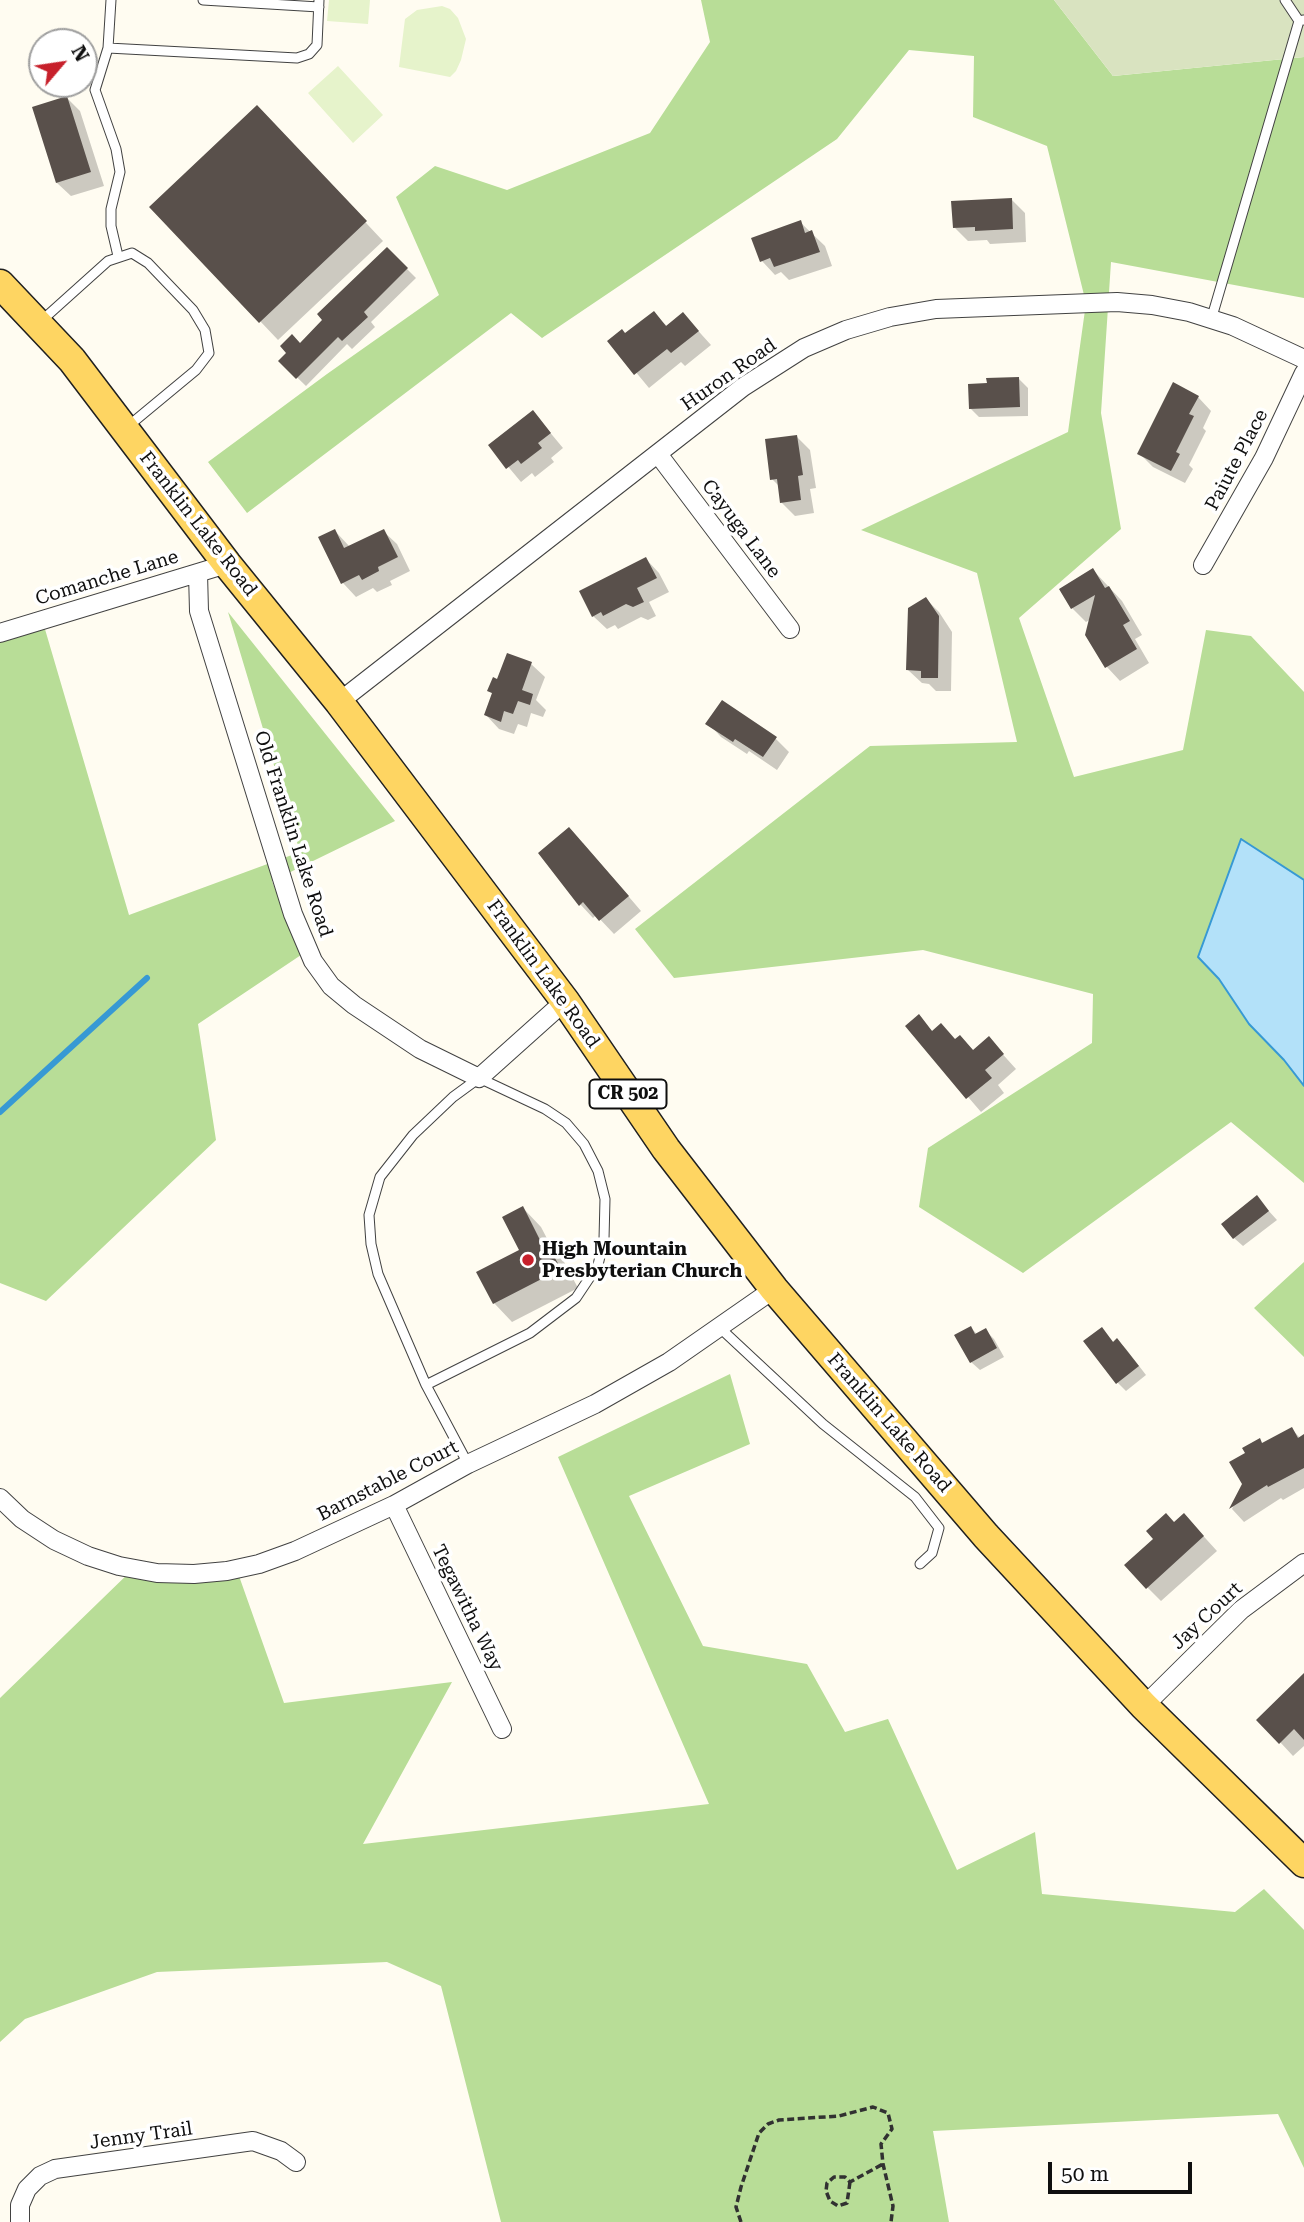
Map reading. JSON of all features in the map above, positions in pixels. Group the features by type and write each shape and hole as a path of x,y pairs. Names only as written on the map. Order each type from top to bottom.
{"main road":[{"name":"Franklin Lake Road","path":"0,284 72,360 227,564 339,702 565,1001 666,1149 774,1289 986,1536 1144,1706 1304,1863"}],"street":[{"name":"Huron Road","path":"339,702 764,372 804,348 846,330 890,317 936,310 1117,302 1189,312 1233,326 1304,359"},
{"name":"Paiute Place","path":"1203,565 1265,458 1304,373"},
{"name":"Cayuga Lane","path":"658,454 790,629"},
{"name":"Comanche Lane","path":"0,633 227,564"},
{"name":"Old Franklin Lake Road","path":"198,573 200,611 293,914 313,961 331,986 354,1005 419,1049 479,1077"},
{"path":"479,1077 565,1001"},
{"name":"Barnstable Court","path":"0,1498 22,1519 54,1540 88,1556 120,1566 156,1573 194,1574 260,1564 295,1551 394,1505 468,1464 595,1404 669,1362 774,1289"},
{"name":"Tegawitha Way","path":"394,1505 502,1729"},
{"name":"Jay Court","path":"1144,1706 1241,1610 1304,1563"},
{"name":"Jenny Trail","path":"20,2222 20,2204 27,2189 40,2176 55,2169 253,2141 281,2151 296,2162"}],"lane":[{"path":"111,0 108,48 95,90 116,149 120,172 111,209 111,226 118,256"},
{"path":"108,48 297,58 309,54 317,45 319,3 203,0"},
{"path":"1211,320 1301,20 1285,0"},
{"path":"39,324 107,261 132,253 148,263 192,310 205,330 209,353 196,370 125,429"},
{"path":"426,1385 530,1333 576,1298 598,1265 604,1239 605,1199 598,1171 584,1144 566,1123 545,1109 479,1077 453,1097 413,1135 380,1177 369,1215 371,1244 378,1274 426,1385 468,1464"},
{"path":"719,1327 823,1424 915,1497 939,1528 932,1553 920,1564"}],"path":[{"path":"741,2222 736,2207 741,2187 759,2133 768,2124 779,2120 839,2116 873,2107 888,2113 892,2129 881,2144 893,2206 891,2222"},
{"path":"850,2182 883,2164"},
{"path":"834,2177 845,2177 850,2182 847,2203 838,2206 830,2201 826,2191 827,2183 834,2177"}],"green space":[{"path":"329,0 370,0 368,24 327,21"},
{"path":"701,0 1054,0 1113,76 1304,57 1304,298 1111,262 1101,413 1121,529 1019,618 1074,777 1183,750 1206,630 1251,636 1304,692 1304,1183 1231,1122 1023,1273 919,1207 928,1148 1092,1043 1093,994 923,950 674,978 635,929 870,746 1017,742 977,573 861,530 1068,432 1086,303 1047,146 973,117 974,56 909,50 837,139 542,338 511,313 247,513 208,462 439,295 396,197 435,166 507,190 650,133 710,42"},
{"path":"1054,0 1304,0 1304,57 1113,76"},
{"path":"442,6 450,9 458,18 466,39 456,71 450,77 399,67 405,19 417,10"},
{"path":"338,66 383,115 353,143 308,93"},
{"path":"228,612 395,821 272,881 301,955 198,1024 216,1140 46,1301 0,1283 0,628 42,619 129,915 300,852"},
{"path":"1304,1262 1304,1357 1254,1308"},
{"path":"730,1374 750,1444 629,1496 703,1646 807,1664 845,1732 888,1719 957,1870 1035,1832 1042,1894 1235,1912 1264,1889 1304,1930 1304,2168 1278,2114 933,2131 949,2222 501,2222 441,1986 387,1962 157,1972 25,2019 0,2042 0,1698 134,1568 239,1576 284,1703 452,1682 363,1844 709,1804 558,1457"}],"water":[{"path":"1241,839 1304,880 1304,1086 1284,1060 1249,1024 1219,979 1198,957"}],"building":[{"path":"68,98 91,172 56,183 32,107"},
{"path":"257,105 367,221 259,323 149,207"},
{"path":"1012,198 1013,229 975,231 975,227 953,228 951,201"},
{"path":"801,220 805,233 812,230 820,252 774,267 770,258 760,262 751,238"},
{"path":"387,247 408,268 364,312 368,317 342,341 338,337 296,379 278,361 286,353 280,346 292,334 300,343 322,320 317,314"},
{"path":"654,311 666,326 683,312 699,331 671,353 667,349 634,375 607,341 622,329 625,333"},
{"path":"1019,377 1020,407 969,409 968,384 987,383 986,378"},
{"path":"1173,382 1199,396 1189,414 1194,416 1176,452 1180,454 1171,471 1137,454"},
{"path":"533,410 551,433 538,443 542,448 521,464 518,460 506,469 488,445"},
{"path":"797,435 803,475 798,476 801,500 780,503 777,479 770,480 765,439"},
{"path":"335,529 344,548 384,529 398,557 378,567 379,571 362,580 359,575 341,584 318,537"},
{"path":"646,557 657,578 637,588 644,602 633,607 626,604 603,616 601,612 592,617 579,591"},
{"path":"1093,568 1105,588 1109,586 1130,621 1123,625 1137,649 1105,668 1085,635 1095,595 1071,609 1059,589"},
{"path":"926,597 939,616 938,678 921,678 921,671 906,670 908,608"},
{"path":"507,653 532,662 522,690 533,694 530,705 518,701 513,714 504,711 501,722 484,715 492,693 487,691 493,677 497,679"},
{"path":"722,700 777,737 763,757 705,724"},
{"path":"569,827 629,896 599,921 583,902 579,906 538,853"},
{"path":"919,1014 932,1031 941,1023 955,1039 960,1035 973,1050 989,1036 1004,1054 985,1070 992,1078 966,1099 905,1026"},
{"path":"1257,1195 1269,1211 1233,1239 1221,1224"},
{"name":"High Mountain Presbyterian Church","path":"523,1206 541,1242 545,1240 561,1269 493,1304 476,1272 519,1250 502,1217"},
{"path":"971,1326 975,1334 986,1328 997,1348 970,1363 954,1335"},
{"path":"1102,1327 1113,1342 1117,1338 1139,1366 1116,1384 1083,1341"},
{"path":"1292,1427 1298,1438 1304,1434 1304,1468 1268,1487 1267,1485 1229,1509 1242,1484 1229,1462 1245,1453 1242,1448 1260,1438 1262,1443"},
{"path":"1166,1513 1174,1522 1184,1513 1204,1536 1146,1589 1124,1565 1153,1539 1146,1531"},
{"path":"1304,1673 1304,1740 1294,1729 1279,1744 1256,1720"}],"waterway":[{"path":"0,1112 147,978"}],"place":[{"name":"High Mountain Presbyterian Church","path":"528,1260"}]}
